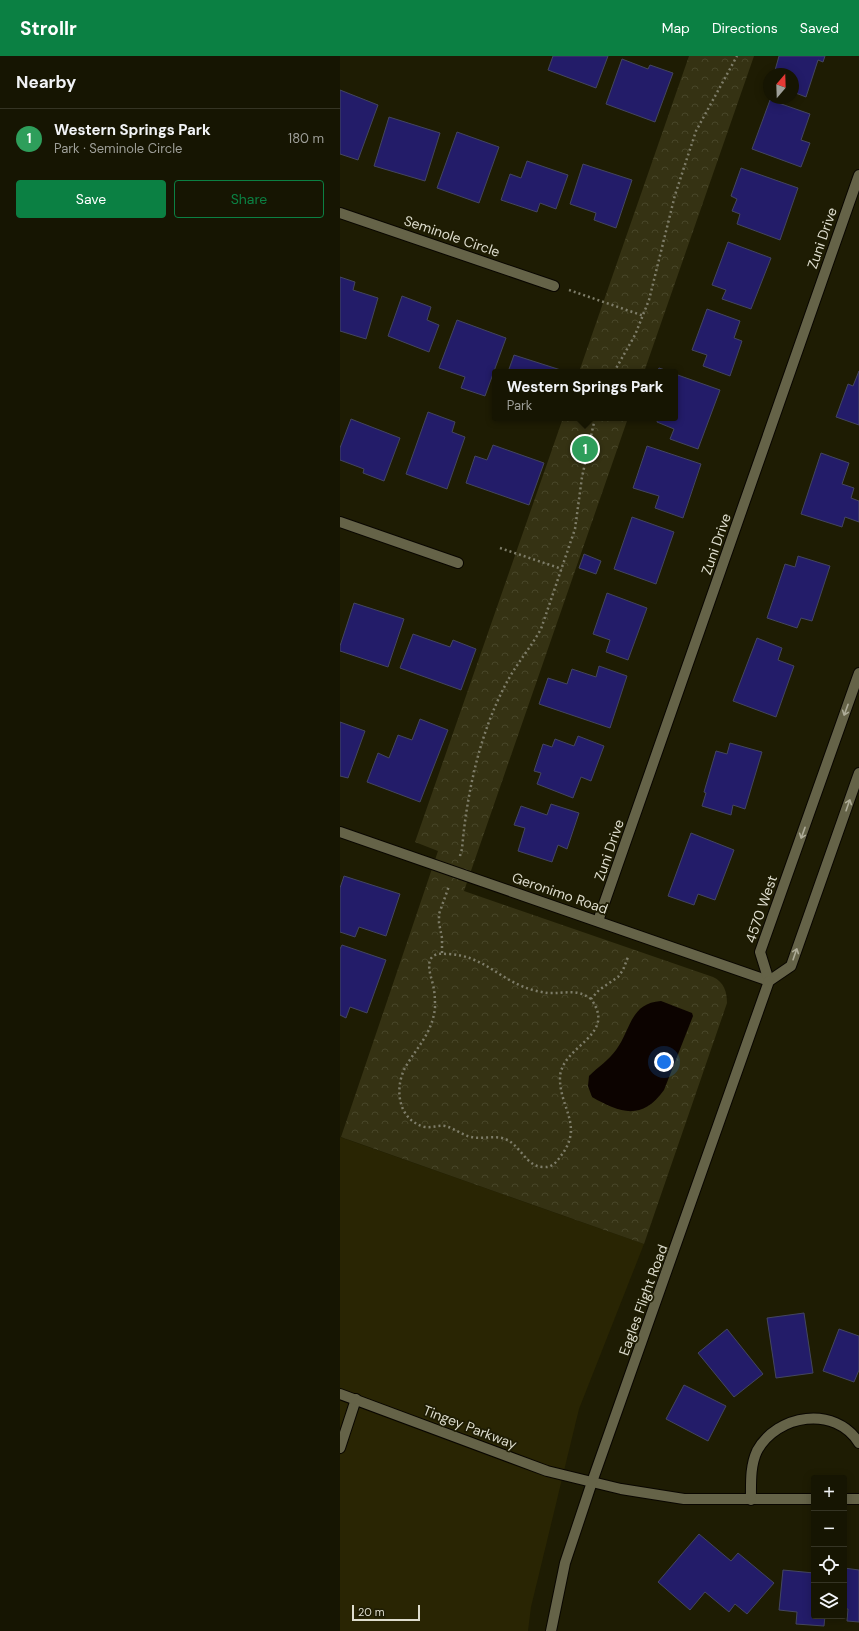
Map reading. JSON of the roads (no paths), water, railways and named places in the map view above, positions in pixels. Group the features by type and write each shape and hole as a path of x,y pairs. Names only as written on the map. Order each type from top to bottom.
{"street":[{"name":"Zuni Drive","path":"598,921 859,176"},
{"name":"Seminole Circle","path":"340,212 554,286"},
{"path":"340,522 458,563"},
{"name":"4570 West","path":"770,981 760,952 859,673"},
{"path":"770,981 791,966 859,773"},
{"name":"Geronimo Road","path":"340,832 770,981"},
{"name":"Eagles Flight Road","path":"551,1631 565,1563 592,1482 770,981"},
{"name":"Tingey Parkway","path":"340,1394 547,1471 621,1489 684,1499 811,1499"},
{"path":"340,1448 356,1399"},
{"path":"751,1500 751,1476 757,1452 769,1436 785,1424 811,1418 824,1420 837,1424 848,1431 859,1443"},
{"path":"847,1499 859,1499"}],"place":[{"name":"Western Springs Park","path":"585,449"}]}
